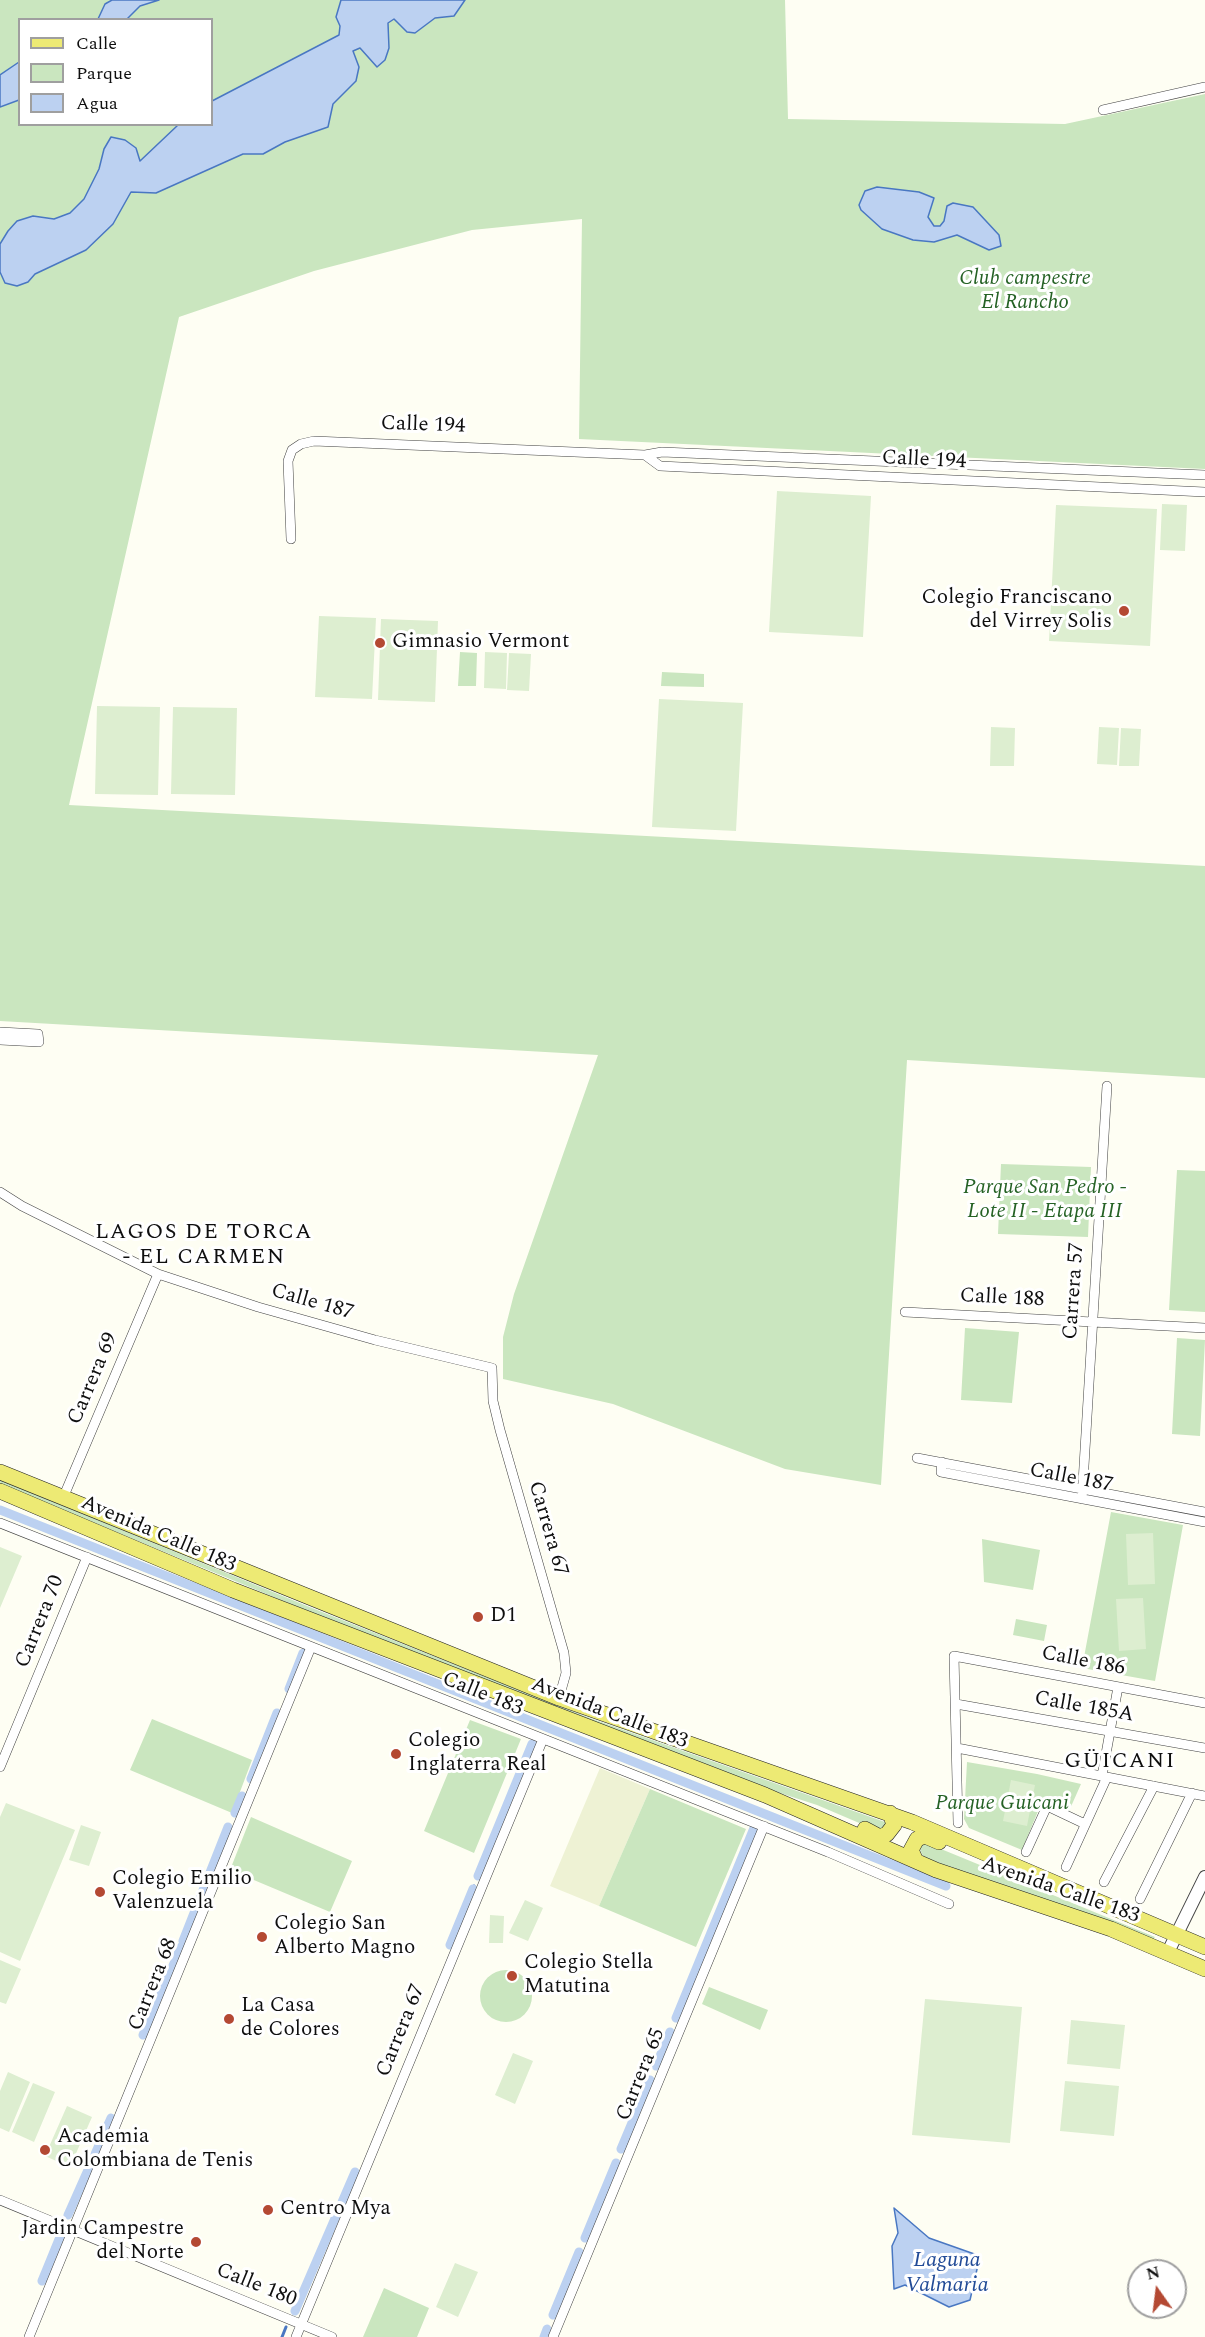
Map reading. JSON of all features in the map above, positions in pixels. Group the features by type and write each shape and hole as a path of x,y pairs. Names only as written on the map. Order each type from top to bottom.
{"main road":[{"name":"Avenida Calle 183","path":"0,1472 559,1698 890,1813 1205,1947"},
{"name":"Avenida Calle 183","path":"0,1491 233,1590 783,1802 916,1861 1112,1929 1205,1969"},
{"path":"783,1802 829,1814 880,1837 890,1833 893,1826 890,1813"},
{"path":"916,1861 912,1856 912,1845 917,1839 925,1836 974,1856 1019,1867"}],"street":[{"path":"1103,110 1205,87"},
{"name":"Calle 194","path":"291,539 288,460 292,450 301,444 314,441 645,455 662,452 1205,475"},
{"name":"Calle 194","path":"645,455 660,466 1205,492"},
{"path":"0,1032 38,1034 39,1042 0,1040"},
{"name":"Carrera 57","path":"1082,1499 1107,1086"},
{"name":"Calle 187","path":"0,1192 39,1215 158,1274 354,1334 492,1368"},
{"name":"Carrera 69","path":"63,1498 158,1274"},
{"name":"Calle 188","path":"905,1312 1205,1328"},
{"name":"Carrera 67","path":"492,1368 493,1401 500,1430 564,1653 566,1673 559,1698"},
{"name":"Calle 187","path":"917,1458 1205,1512"},
{"name":"Calle 187","path":"942,1462 941,1473 1205,1522"},
{"name":"Calle 183","path":"0,1523 764,1826 950,1904"},
{"name":"Carrera 70","path":"0,1767 87,1557"},
{"name":"Carrera 68","path":"29,2337 311,1647"},
{"name":"Calle 186","path":"956,1704 954,1656 1205,1703"},
{"path":"1066,1867 1104,1776 1118,1687"},
{"path":"956,1704 958,1823"},
{"name":"Calle 185A","path":"956,1704 1205,1748"},
{"name":"Carrera 67","path":"296,2337 543,1738"},
{"path":"957,1748 1205,1796"},
{"path":"1104,1882 1154,1786"},
{"path":"1140,1899 1192,1794"},
{"path":"1026,1852 1047,1806 1085,1824"},
{"name":"Carrera 65","path":"553,2337 764,1826"},
{"path":"1168,1953 1205,1877"},
{"name":"Calle 180","path":"0,2200 332,2337"}],"green space":[{"name":"Club campestre El Rancho","path":"0,0 785,0 788,119 1065,124 1205,94 1205,469 579,439 582,219 472,230 314,271 179,317 69,805 1205,866 1205,1078 907,1060 881,1485 785,1469 613,1404 503,1379 503,1337 514,1294 598,1055 0,1021"},
{"path":"777,491 871,496 863,637 769,632"},
{"path":"1162,504 1187,505 1185,551 1160,550"},
{"path":"1056,505 1157,509 1150,646 1049,641"},
{"path":"319,616 376,618 372,699 315,697"},
{"path":"381,619 438,621 435,702 378,700"},
{"path":"460,652 477,653 476,686 458,686"},
{"path":"485,652 507,653 506,689 484,688"},
{"path":"509,653 531,654 529,691 507,690"},
{"path":"662,672 704,674 704,687 661,686"},
{"path":"659,699 743,703 736,831 652,827"},
{"path":"97,706 160,707 158,795 95,794"},
{"path":"173,707 237,708 235,795 171,794"},
{"path":"991,727 1015,728 1014,766 990,766"},
{"path":"1099,727 1119,728 1117,765 1097,764"},
{"path":"1121,728 1141,729 1139,766 1119,766"},
{"name":"Parque San Pedro - Lote II - Etapa III","path":"1001,1164 1091,1167 1088,1237 998,1234"},
{"path":"1177,1170 1205,1171 1205,1312 1169,1310"},
{"path":"965,1328 1019,1332 1012,1403 961,1400"},
{"path":"1177,1338 1205,1340 1200,1436 1172,1434"},
{"path":"0,1480 312,1608 587,1717 885,1822 888,1826 878,1831 817,1805 752,1784 310,1612 0,1484"},
{"path":"1111,1512 1183,1525 1155,1681 1082,1668"},
{"path":"1153,1533 1155,1584 1128,1585 1126,1534"},
{"path":"982,1539 1040,1550 1033,1590 984,1582"},
{"path":"0,1547 22,1556 0,1608"},
{"path":"1143,1598 1146,1649 1119,1651 1116,1599"},
{"path":"1016,1619 1047,1625 1044,1641 1013,1635"},
{"path":"152,1719 252,1760 232,1813 130,1770"},
{"path":"470,1720 521,1739 474,1853 424,1831"},
{"name":"Parque Guicani","path":"967,1762 1081,1784 1069,1811 1043,1799 1022,1850 969,1828 964,1819"},
{"path":"600,1768 650,1789 599,1906 550,1886"},
{"path":"1011,1780 1035,1785 1027,1826 1003,1821"},
{"path":"650,1789 746,1829 696,1947 599,1906"},
{"path":"6,1803 75,1830 20,1961 0,1952 0,1817"},
{"path":"251,1817 352,1861 330,1912 230,1870"},
{"path":"81,1825 101,1832 89,1866 69,1860"},
{"path":"924,1842 1155,1937 1153,1940 924,1858 918,1846"},
{"path":"525,1900 543,1908 528,1941 509,1933"},
{"path":"490,1915 504,1916 503,1943 489,1943"},
{"path":"0,1960 21,1969 6,2004 0,2002"},
{"path":"501,1970 511,1970 525,1977 532,1996 525,2015 511,2022 501,2022 491,2018 484,2011 480,2001 480,1991 484,1981 491,1974"},
{"path":"709,1987 768,2010 760,2030 702,2004"},
{"path":"925,1999 1022,2007 1010,2143 912,2135"},
{"path":"1071,2020 1125,2025 1120,2069 1067,2064"},
{"path":"513,2053 533,2061 515,2104 495,2095"},
{"path":"8,2072 30,2082 9,2132 0,2128 0,2091"},
{"path":"1065,2081 1119,2086 1114,2136 1060,2131"},
{"path":"33,2083 55,2092 34,2142 12,2132"},
{"path":"67,2106 92,2117 70,2167 45,2156"},
{"path":"455,2263 478,2272 458,2317 436,2307"},
{"path":"384,2288 429,2308 417,2337 363,2337"}],"water":[{"path":"112,0 159,0 140,6 128,18 98,18 105,4"},
{"path":"341,0 465,0 454,16 435,18 415,33 407,32 394,19 388,23 389,48 385,60 377,67 360,48 353,51 359,67 356,81 333,104 328,127 285,142 263,154 243,154 156,193 131,192 113,224 86,250 35,274 28,282 17,286 5,283 0,272 0,244 8,231 17,221 33,216 54,219 70,213 84,199 111,137 125,140 136,148 140,161 177,126 213,126 213,100 339,35 340,26 336,17"},
{"path":"18,63 18,100 0,107 0,75"},
{"path":"877,187 919,192 934,198 928,217 934,226 940,226 944,221 947,206 953,203 973,207 999,235 1001,246 989,250 957,235 934,242 913,240 882,229 861,210 859,205 865,191"},
{"name":"Laguna Valmaria","path":"894,2208 929,2238 980,2256 970,2300 949,2307 905,2285 894,2289 892,2246 898,2233"}],"waterway":[{"path":"0,1510 946,1886"},
{"path":"289,1689 303,1653"},
{"path":"251,1779 277,1713"},
{"path":"478,1876 532,1744"},
{"path":"235,1813 242,1796"},
{"path":"183,1941 228,1827"},
{"path":"676,2018 754,1828"},
{"path":"450,1945 473,1889"},
{"path":"143,2035 181,1947"},
{"path":"656,2066 670,2032"},
{"path":"621,2149 650,2080"},
{"path":"68,2215 111,2118"},
{"path":"585,2238 616,2163"},
{"path":"295,2311 355,2172"},
{"path":"42,2281 62,2232"},
{"path":"553,2315 579,2252"},
{"path":"282,2337 286,2327"},
{"path":"544,2337 547,2329"}],"place":[{"name":"Colegio Franciscano del Virrey Solis","path":"1124,611"},
{"name":"Gimnasio Vermont","path":"380,643"},
{"name":"D1","path":"478,1617"},
{"name":"Colegio Inglaterra Real","path":"396,1754"},
{"name":"Colegio Emilio Valenzuela","path":"100,1892"},
{"name":"Colegio San Alberto Magno","path":"262,1937"},
{"name":"Colegio Stella Matutina","path":"512,1976"},
{"name":"La Casa de Colores","path":"229,2019"},
{"name":"Academia Colombiana de Tenis","path":"45,2150"},
{"name":"Centro Mya","path":"268,2210"},
{"name":"Jardin Campestre del Norte","path":"196,2242"}],"district":[{"name":"LAGOS DE TORCA - EL CARMEN","path":"204,1246"},
{"name":"GÜICANI","path":"1120,1763"}]}
